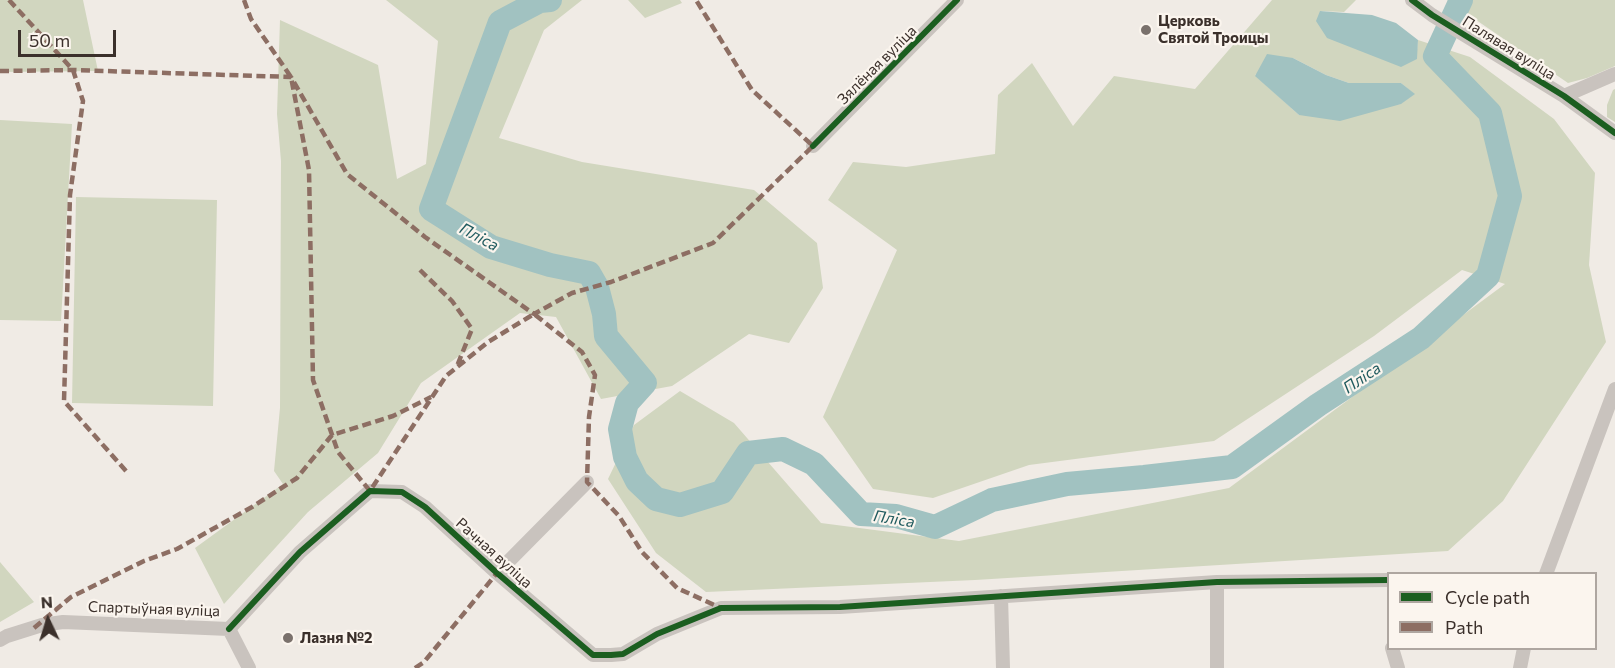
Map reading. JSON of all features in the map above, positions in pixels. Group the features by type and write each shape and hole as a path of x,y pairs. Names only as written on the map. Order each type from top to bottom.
{"street":[{"name":"Зялёная вуліца","path":"813,146 957,0"},
{"name":"Палявая вуліца","path":"1412,0 1432,15 1564,96 1615,134"},
{"path":"1564,96 1615,74"},
{"path":"1546,572 1615,389"},
{"path":"497,573 587,482"},
{"name":"Рачная вуліца","path":"229,629 300,552 370,491 402,492 425,507 497,573 593,654 623,654 657,634 721,608 840,607 1002,596"},
{"path":"1003,668 1002,596 1217,582 1387,580"},
{"path":"1216,668 1217,582"},
{"name":"Спартыўная вуліца","path":"0,640 42,625 63,622 229,629 249,668"},
{"path":"1393,650 1398,668"},
{"path":"1520,668 1524,650"}],"green space":[{"path":"0,0 83,0 98,71 0,72"},
{"path":"386,0 582,0 544,30 499,138 582,162 754,190 817,243 823,288 789,343 749,334 672,386 601,399 556,317 520,313 421,383 378,453 308,512 224,604 195,548 283,484 274,471 280,408 281,161 277,114 280,20 378,65 397,179 426,164 438,41"},
{"path":"628,0 680,0 682,3 645,18"},
{"path":"1272,0 1356,0 1344,12 1320,11 1416,59 1418,40 1470,57 1554,119 1595,173 1589,265 1606,342 1503,501 1448,551 975,580 706,592 656,553 608,479 634,425 680,391 734,423 821,523 959,541 1229,488 1505,284 1462,270 1374,336 1214,441 1029,465 933,498 873,489 823,417 897,250 828,200 853,162 906,167 995,154 998,95 1032,63 1073,126 1114,76 1195,89","holes":["1293,58 1326,75 1349,83 1401,83 1414,94 1400,104 1299,115 1255,75"]},
{"path":"1447,0 1615,0 1615,66 1568,83"},
{"path":"1615,89 1615,122 1607,117 1607,105"},
{"path":"0,120 72,124 61,321 0,320"},
{"path":"76,197 217,200 213,406 72,403"},
{"path":"0,562 34,602 0,622"}],"water":[{"path":"1320,11 1372,15 1396,23 1418,40 1417,59 1401,67 1327,38 1316,21"},
{"path":"1267,54 1293,58 1326,75 1349,83 1401,83 1415,94 1401,104 1340,121 1299,115 1255,76"}],"waterway":[{"name":"Пліса","path":"550,0 540,1 500,22 431,209 491,247 550,265 589,273 597,287 604,314 606,336 645,383 627,403 620,429 625,457 637,481 656,499 680,505 722,492 748,453 783,449 814,464 861,514 896,516 935,527 992,500 1067,484 1232,467 1318,405 1421,338 1488,276 1510,196 1490,113 1435,56 1461,0"}],"marked path":[{"path":"9,0 73,70 83,101 70,195 64,401 126,471"},
{"path":"244,0 251,19 291,77 309,170 313,380 338,452 370,491 446,376 488,342 534,314 582,352 595,375 589,417 587,482 619,516 642,552 677,588 721,608"},
{"path":"0,71 73,70 291,77 347,174 425,237 534,314 572,293 611,282 713,243 813,146 752,90 696,0"},
{"path":"420,270 452,301 472,329 457,366"},
{"path":"34,628 71,597 144,561 177,549 252,507 297,478 332,435 393,416 431,397"},
{"path":"415,668 424,662 497,573"}],"cycle path":[{"path":"813,146 957,0"},
{"path":"1412,0 1432,15 1564,96 1615,133"},
{"path":"229,629 300,552 370,491 402,492 425,507 497,573 593,655 623,654 657,634 721,608 840,607 1217,582 1387,580"}],"place":[{"name":"Церковь Святой Троицы","path":"1146,30"},
{"name":"Лазня №2","path":"288,638"}]}
